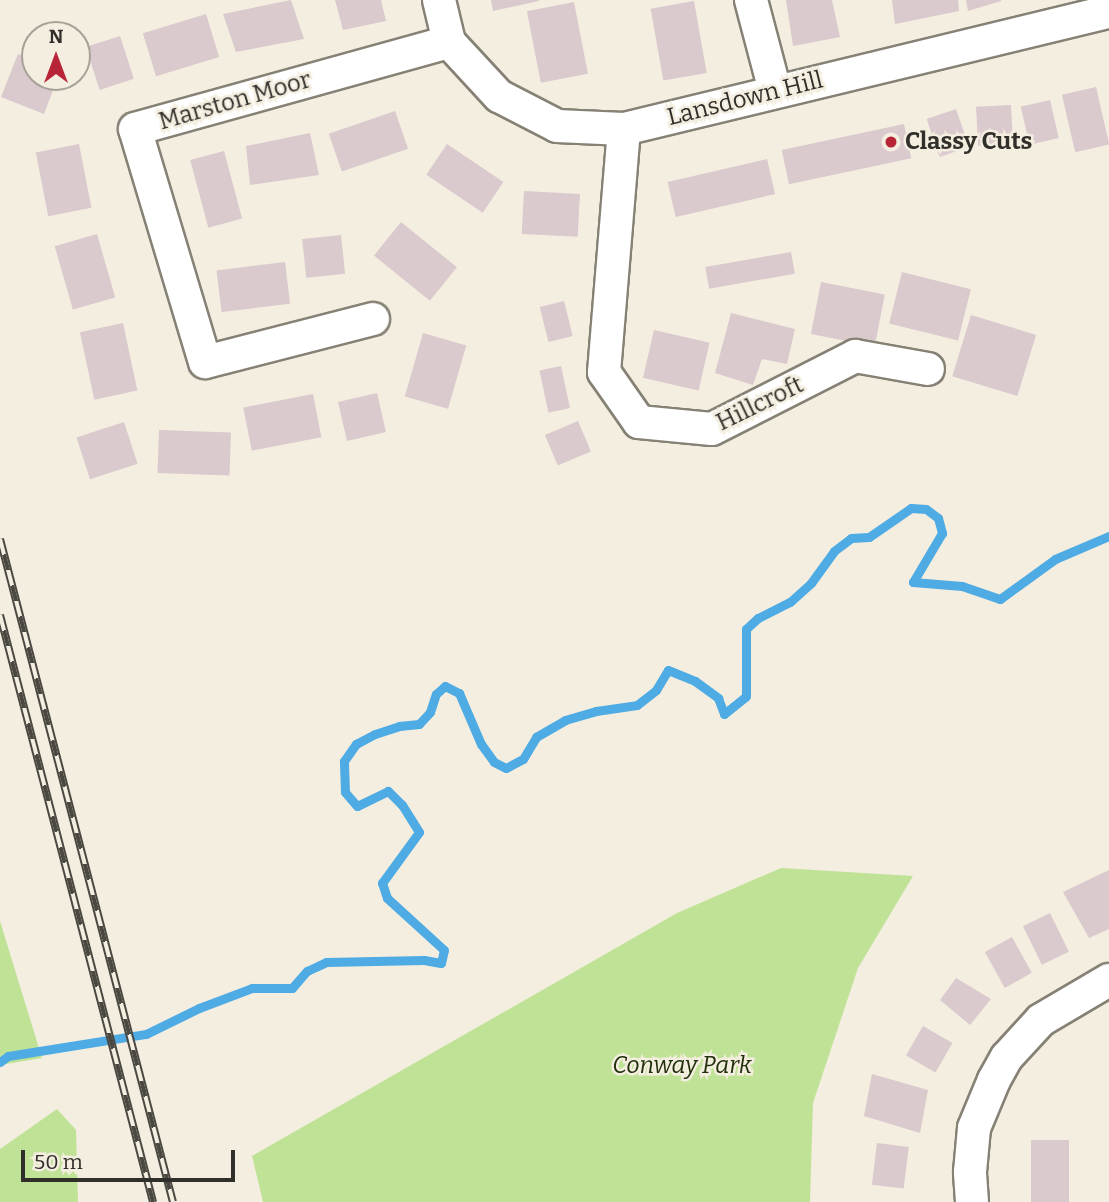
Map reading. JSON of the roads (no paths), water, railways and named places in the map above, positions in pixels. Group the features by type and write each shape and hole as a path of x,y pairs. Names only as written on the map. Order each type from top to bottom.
{"street":[{"name":"Lansdown Hill","path":"439,0 449,42 499,96 556,126 624,129 775,91 1056,12 1109,12"},
{"path":"751,0 775,91"},
{"name":"Marston Moor","path":"373,319 205,362 135,129 449,42"},
{"name":"Hillcroft","path":"624,129 604,372 639,422 712,429 855,356 928,369"},
{"path":"972,1202 970,1172 974,1128 1007,1057 1041,1020 1109,980"}],"waterway":[{"path":"0,1062 8,1056 146,1034 199,1008 252,988 292,988 307,971 326,962 424,960 441,963 444,950 387,898 382,883 419,832 402,805 388,791 357,806 345,792 344,761 356,744 375,734 399,726 419,724 430,712 436,694 445,686 459,693 481,744 494,762 506,768 523,759 536,737 565,720 596,711 637,705 656,690 668,670 695,681 718,698 724,714 746,696 746,629 758,618 790,602 811,583 834,551 851,538 869,537 911,508 926,509 938,518 942,533 913,582 962,586 1000,599 1055,559 1109,536"}],"railway":[{"path":"0,539 173,1202"},
{"path":"0,615 153,1202"}],"place":[{"name":"Classy Cuts","path":"891,142"}],"park label":[{"name":"Conway Park","path":"682,1066"}]}
